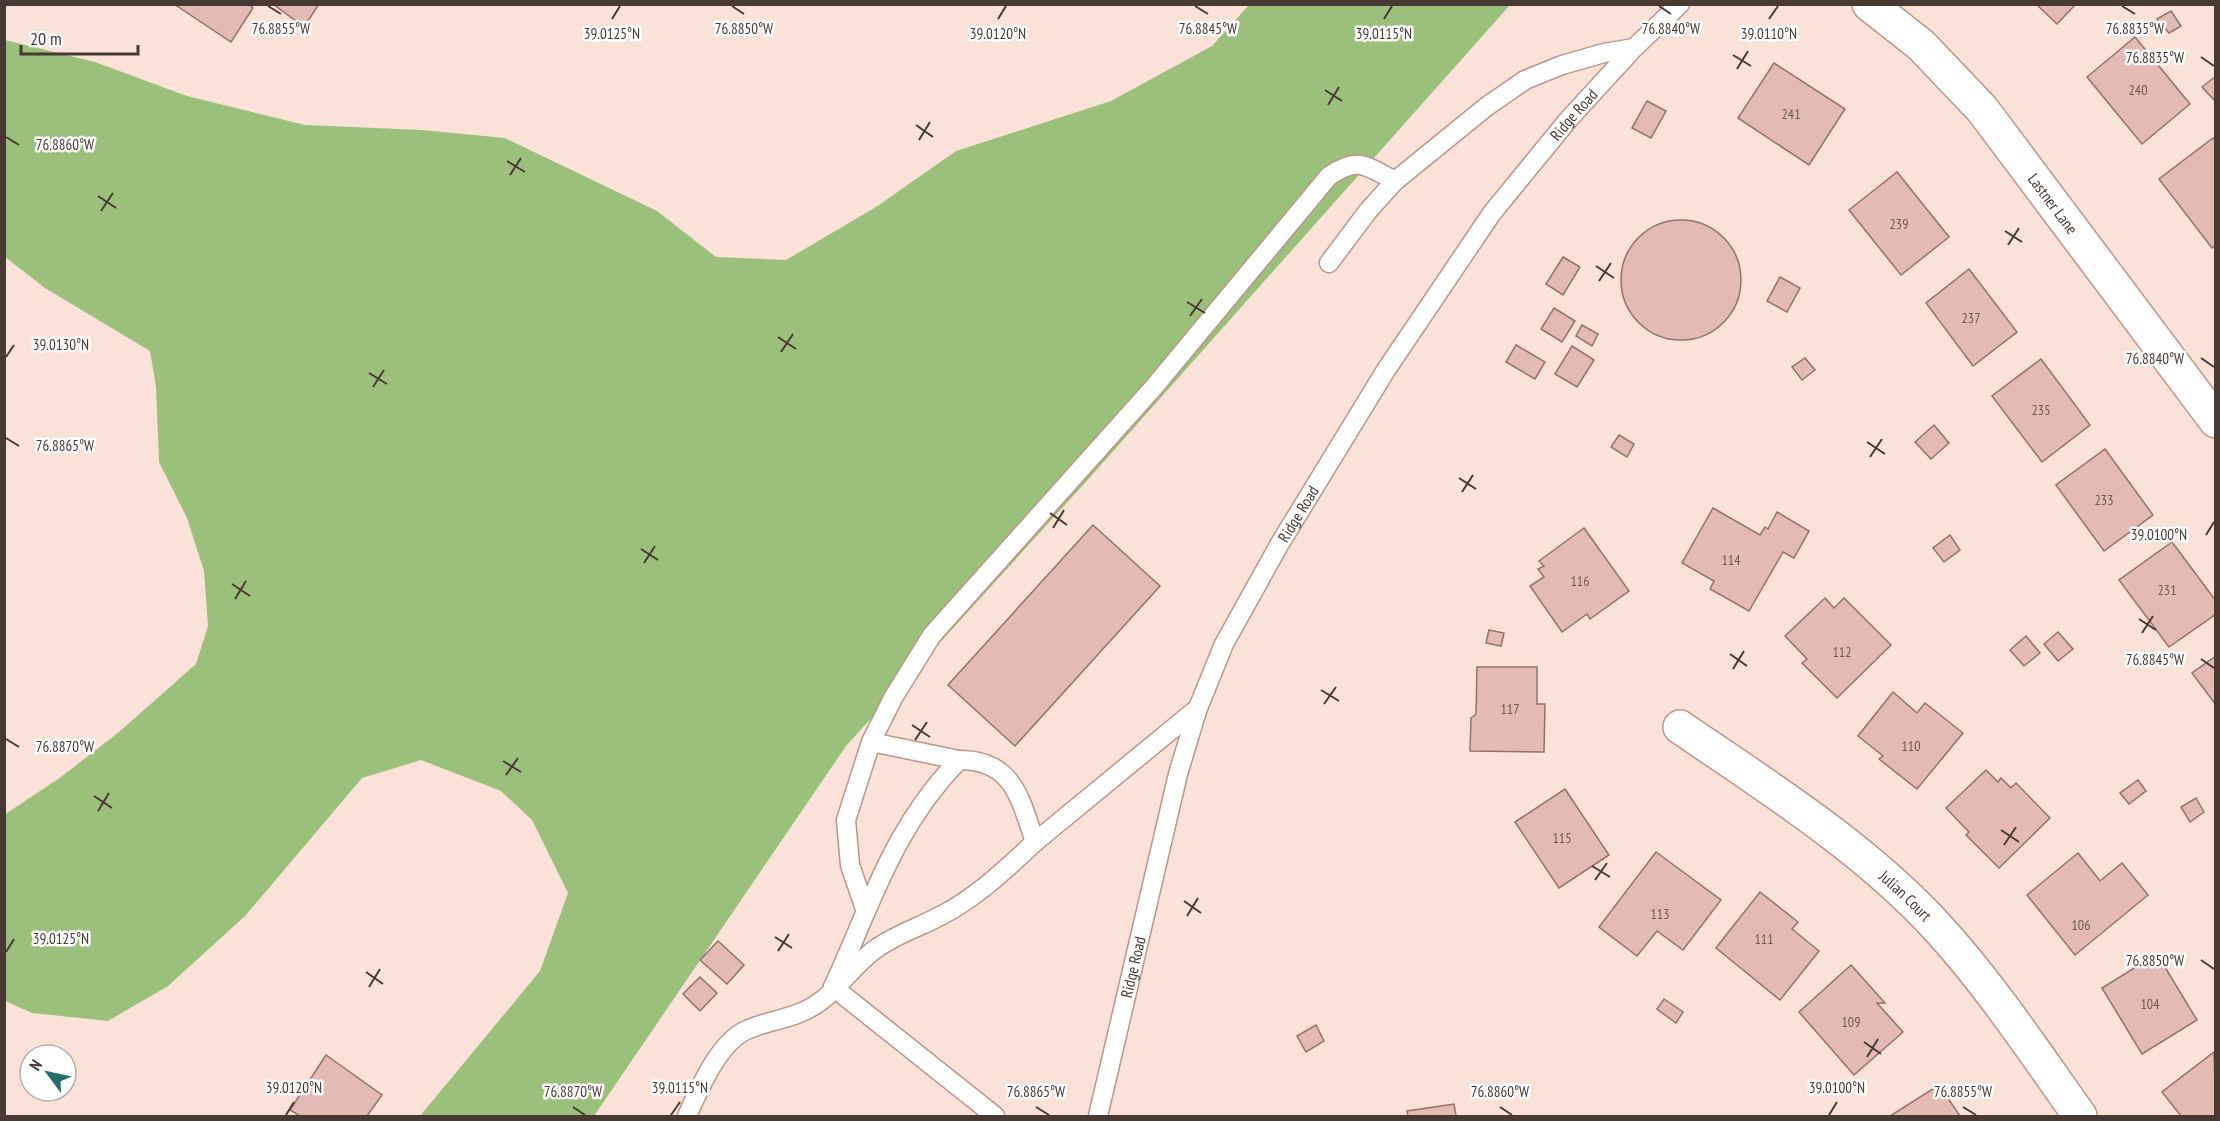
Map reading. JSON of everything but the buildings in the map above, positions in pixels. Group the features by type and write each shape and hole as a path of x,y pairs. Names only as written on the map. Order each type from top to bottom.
{"street":[{"name":"Lastner Lane","path":"1869,4 1921,45 1982,109 2216,421"},
{"name":"Julian Court","path":"1680,727 1857,854 1916,906 1938,928 1995,996 2080,1116"}],"lane":[{"name":"Ridge Road","path":"1098,1116 1178,774 1198,708 1224,644 1262,574 1386,370 1492,213 1561,128 1634,48 1680,4"},
{"path":"1329,263 1368,211 1395,182 1441,141 1525,80 1604,53 1634,48"},
{"path":"865,909 850,864 846,820 871,742 893,698 932,635 1154,387 1329,176 1347,164 1363,165 1395,182"},
{"path":"687,1116 711,1068 725,1048 745,1030 800,1013 821,1001 876,948 942,915 981,890 1035,842 1198,708"},
{"path":"871,742 959,760 975,760 995,767 1013,784 1023,803 1035,842"},
{"path":"833,987 856,938 881,871 921,803 959,760"},
{"path":"833,987 995,1116"}],"green space":[{"path":"1249,5 1510,5 1084,484 846,746 594,1116 420,1116 540,971 568,893 532,820 501,791 421,760 362,778 245,916 168,986 108,1021 32,1013 5,1001 4,815 61,777 119,732 196,664 208,626 204,571 187,518 159,462 156,387 150,351 45,288 5,257 5,40 95,62 187,96 305,125 422,130 505,138 657,211 716,257 786,260 876,207 956,151 1111,101 1212,46"}]}
